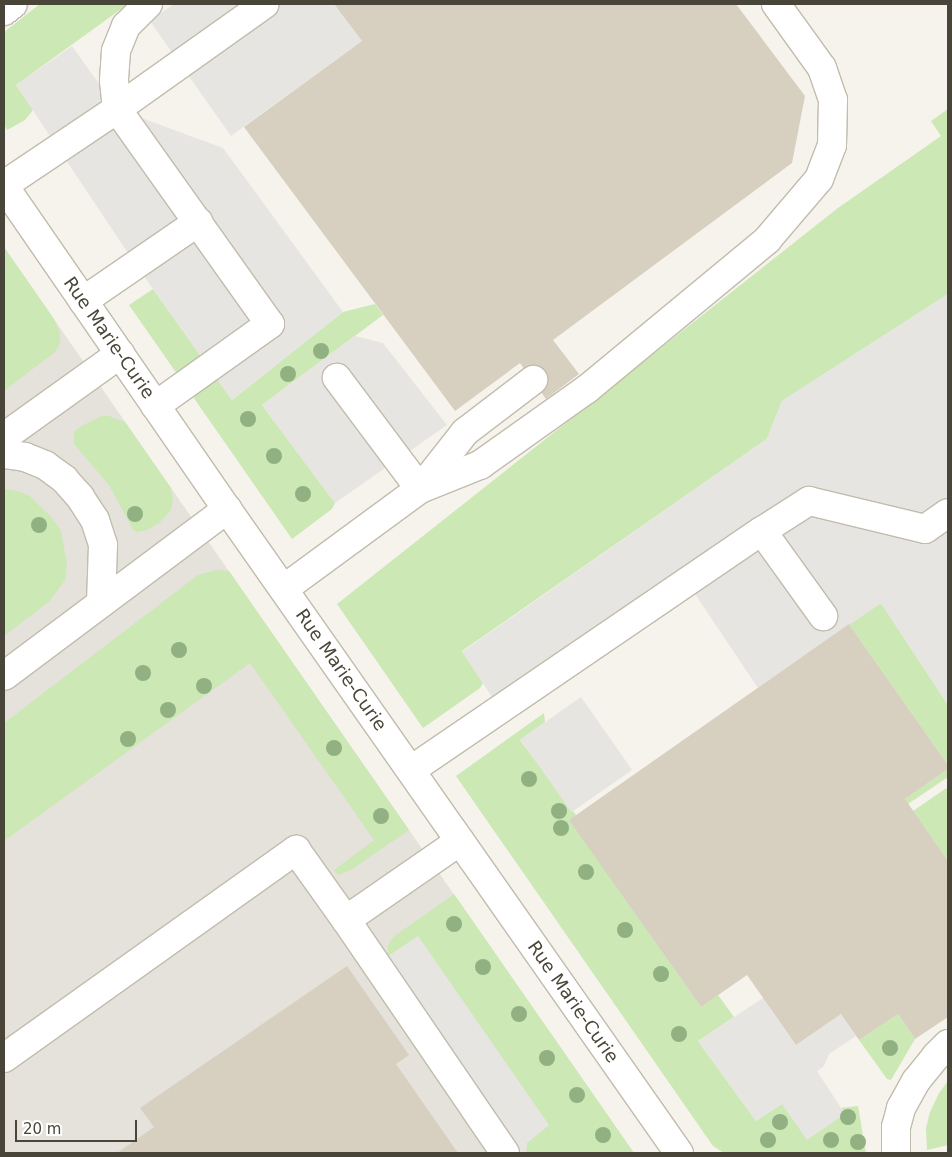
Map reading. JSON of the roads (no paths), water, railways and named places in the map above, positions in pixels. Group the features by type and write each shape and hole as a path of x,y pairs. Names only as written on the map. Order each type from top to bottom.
{"street":[{"path":"4,11 13,4"},
{"path":"148,4 126,26 116,51 114,81 117,109 270,324 155,406"},
{"path":"4,185 117,109 265,4"},
{"path":"284,588 420,489 480,465 587,389 767,240 819,179 832,145 833,100 822,68 776,4"},
{"name":"Rue Marie-Curie","path":"4,185 155,406 679,1153"},
{"path":"84,301 198,222"},
{"path":"4,437 120,354"},
{"path":"337,378 420,489"},
{"path":"420,489 466,432 534,380"},
{"path":"4,454 25,456 45,465 64,479 80,497 94,520 103,545 101,603"},
{"path":"411,770 809,501 925,529 948,513"},
{"path":"4,676 227,509"},
{"path":"762,531 823,616"},
{"path":"346,920 460,840"},
{"path":"4,1058 296,850 505,1153"},
{"path":"896,1153 896,1127 901,1108 916,1081 948,1044"}]}
